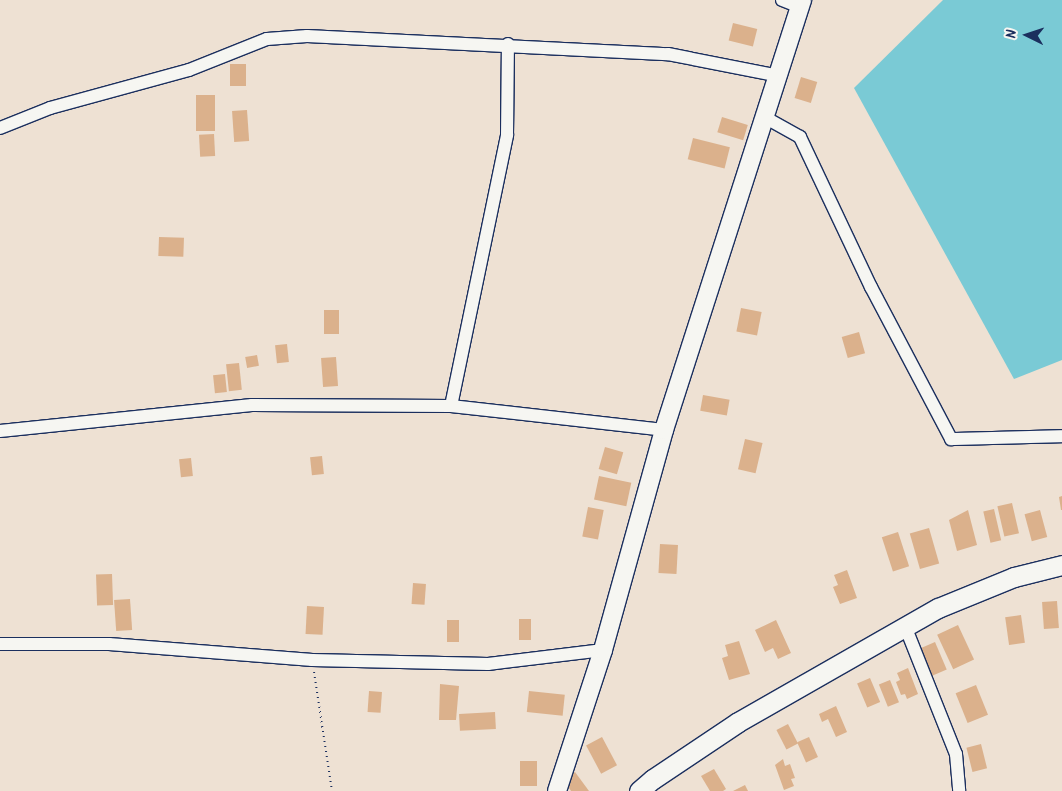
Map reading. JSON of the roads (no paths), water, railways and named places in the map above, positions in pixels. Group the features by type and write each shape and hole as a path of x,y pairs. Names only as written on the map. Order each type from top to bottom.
{"main road":[{"path":"639,791 653,778 738,722 905,626 973,592 1062,565"}],"street":[{"path":"557,791 603,650 664,430 766,118 801,3 782,0"},
{"path":"0,128 40,111 189,70 267,39 307,36 508,44 668,54 734,64 779,76"},
{"path":"451,406 507,135 508,44"},
{"path":"766,118 800,137 871,287 951,439 1062,436"},
{"path":"0,431 252,405 451,406 664,430"},
{"path":"905,626 956,754 958,791"},
{"path":"0,644 109,644 312,660 488,664 603,650"}],"water":[{"path":"943,0 1062,0 1062,360 1014,379 854,88"}]}
